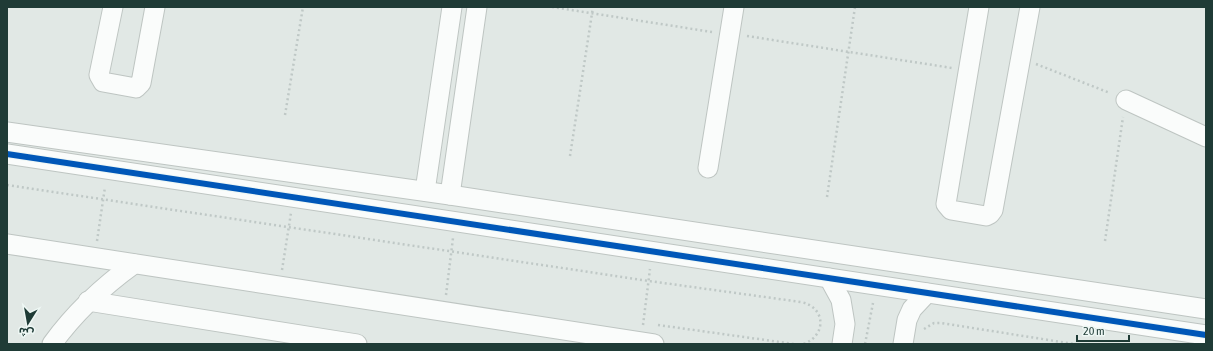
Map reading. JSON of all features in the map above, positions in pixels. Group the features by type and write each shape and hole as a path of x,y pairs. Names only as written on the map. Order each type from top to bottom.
{"street":[{"path":"113,7 100,79 103,82 136,88 141,83 155,7"},
{"path":"425,191 452,7"},
{"path":"450,195 477,7"},
{"path":"708,168 734,7"},
{"path":"979,7 946,204 951,210 986,216 993,210 1030,7"},
{"path":"1126,100 1206,137"},
{"path":"7,132 425,191 1206,309"},
{"path":"7,154 1206,335"},
{"path":"7,244 444,311 592,339 648,343"},
{"path":"52,344 88,301 134,264"},
{"path":"829,278 841,300 845,324 842,344"},
{"path":"903,344 907,320 912,309 927,293"},
{"path":"88,301 356,344"}],"path":[{"path":"285,115 303,7"},
{"path":"552,7 968,71"},
{"path":"570,156 593,7"},
{"path":"827,197 855,7"},
{"path":"1021,57 1126,100 1104,241"},
{"path":"95,258 108,169"},
{"path":"7,185 451,252 807,303 817,312 820,325 819,332 815,338 803,344"},
{"path":"280,286 293,197"},
{"path":"444,311 455,222"},
{"path":"648,343 649,281 653,252"},
{"path":"922,330 928,326 941,323 1074,344"},
{"path":"651,324 794,344"}],"cycle path":[{"path":"7,154 1206,335"}]}
